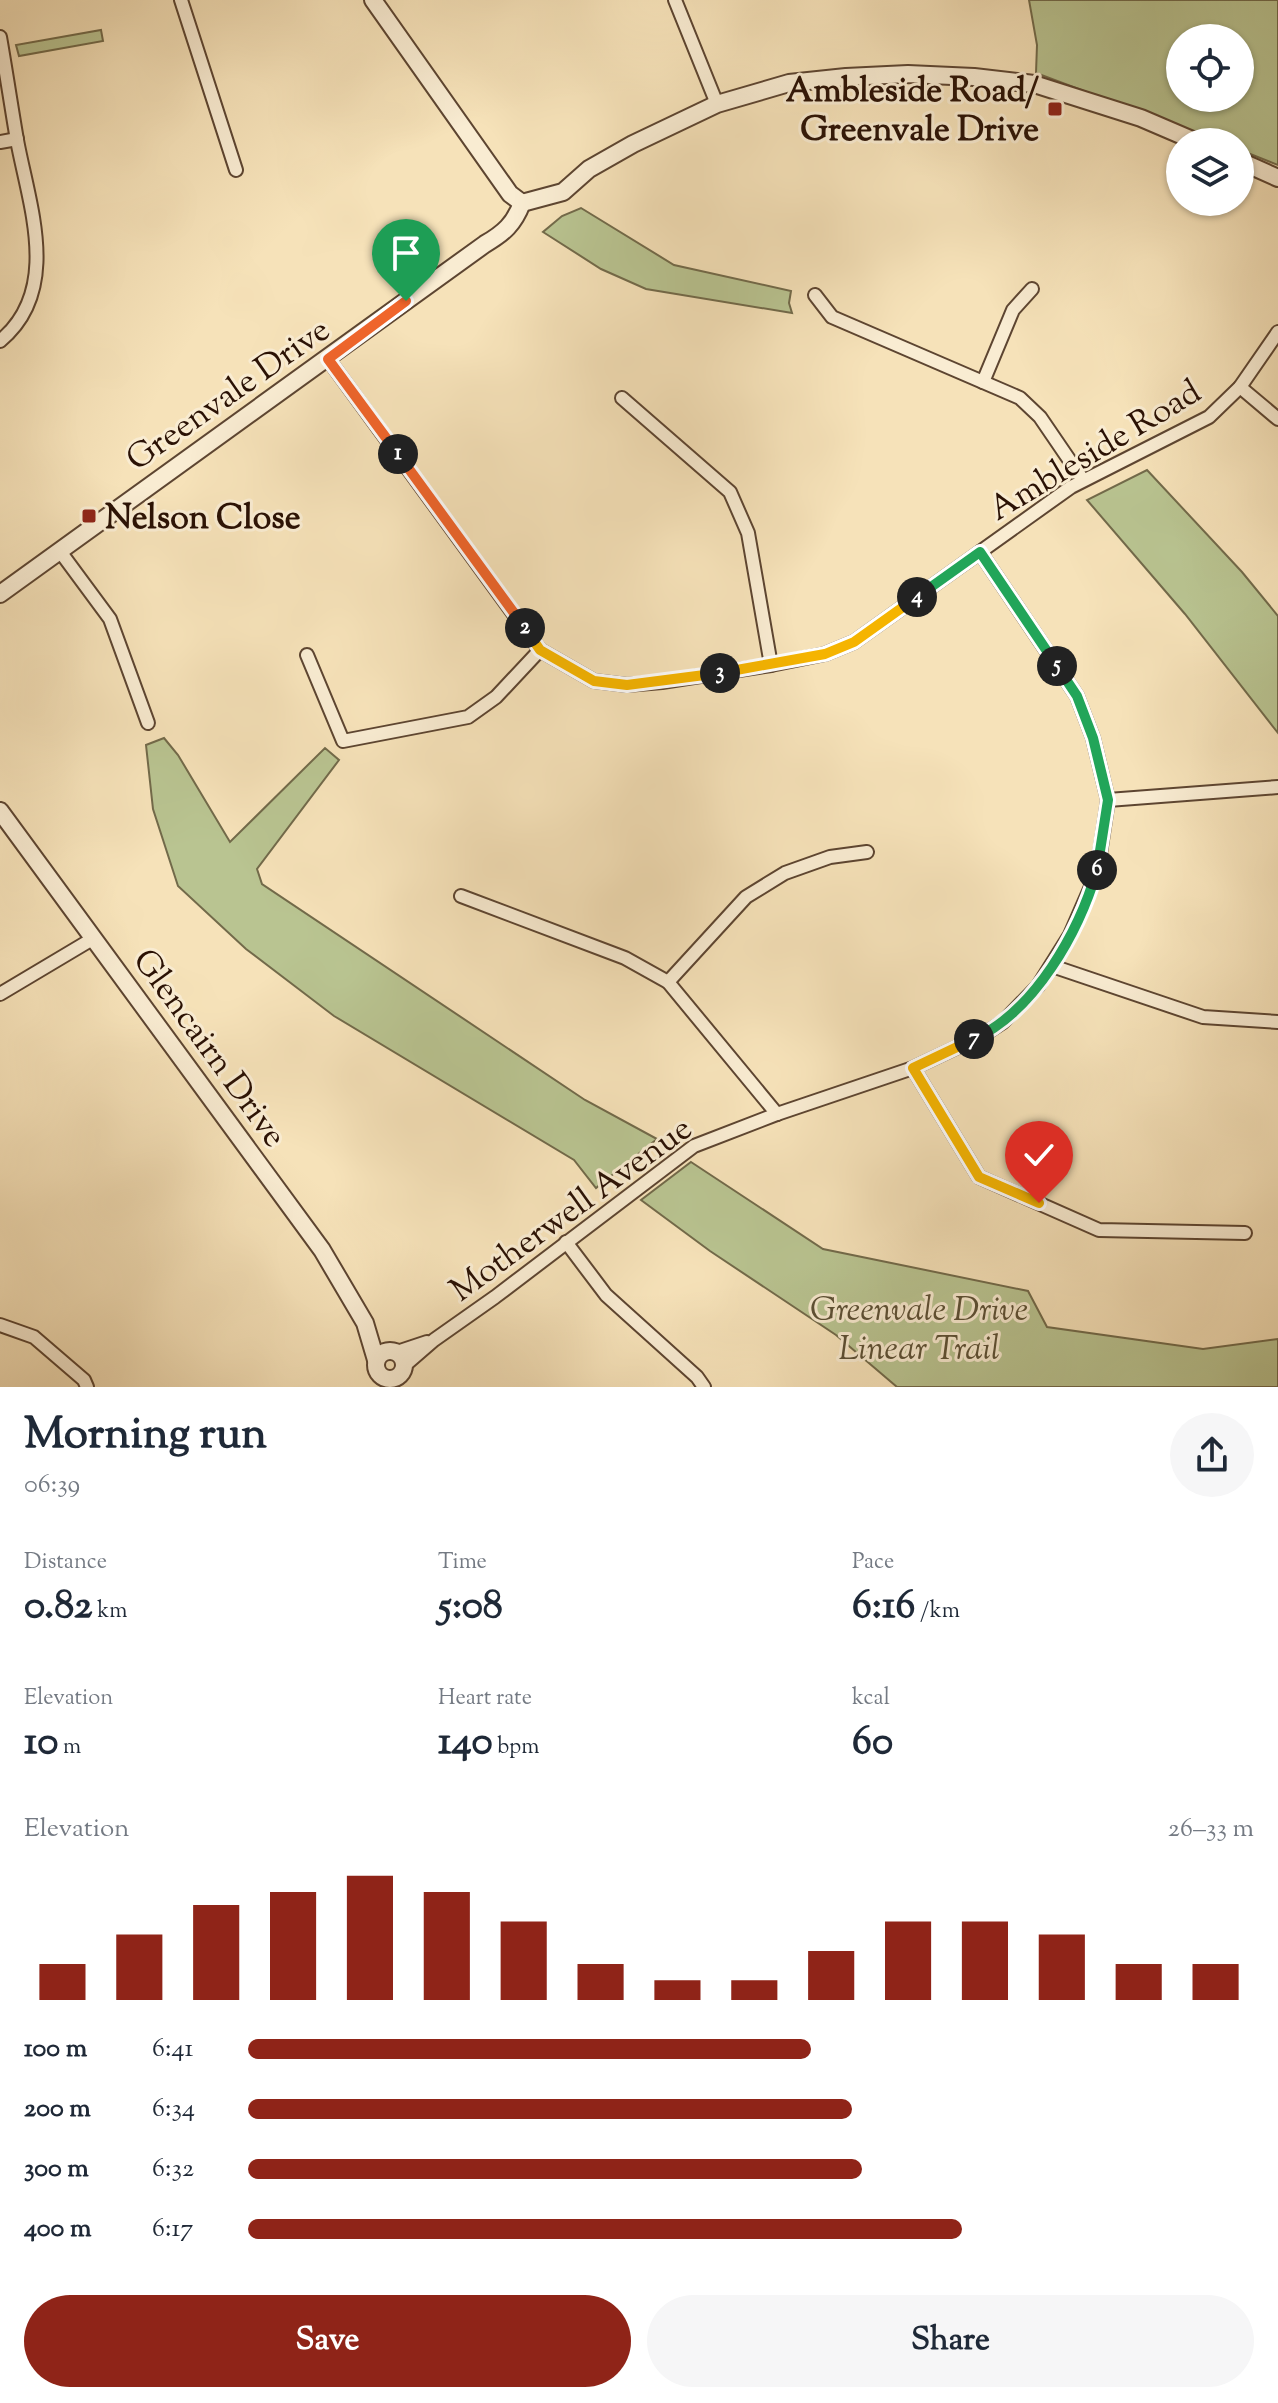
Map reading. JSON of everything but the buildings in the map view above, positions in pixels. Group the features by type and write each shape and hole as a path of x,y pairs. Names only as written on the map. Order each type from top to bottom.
{"street":[{"path":"181,0 236,170"},
{"path":"373,0 510,194 522,203 563,192 589,169 717,104 789,83 908,74 1034,84 1166,129"},
{"path":"675,0 717,104"},
{"path":"0,37 36,234 37,269 29,301 11,332 0,341"},
{"path":"0,142 17,139"},
{"path":"1254,167 1278,178"},
{"name":"Greenvale Drive","path":"0,594 485,244 505,233 516,220 522,203"},
{"path":"983,382 1013,310 1032,289"},
{"path":"815,295 832,317 1020,398 1040,417 1083,480"},
{"name":"Ambleside Road","path":"328,359 540,650 594,681 627,685 771,665 825,654 854,642 1083,480 1209,417 1240,387 1278,332"},
{"path":"1240,387 1278,419"},
{"path":"622,398 730,492 748,533 771,665"},
{"path":"59,550 110,619 148,723"},
{"name":"Motherwell Avenue","path":"400,1365 694,1146 913,1068 983,1035 1003,1022 1038,986 1070,935 1097,873 1108,800 1093,738 1077,696 980,552"},
{"path":"307,655 343,741 468,717 496,697 540,650"},
{"path":"1108,800 1278,787"},
{"name":"Glencairn Drive","path":"0,811 322,1250 365,1323 400,1365 398,1377 390,1383 379,1374 365,1323"},
{"path":"668,982 746,897 785,873 830,857 867,852"},
{"path":"461,896 625,958 668,982 777,1114"},
{"path":"0,994 94,938"},
{"path":"1052,966 1203,1017 1278,1022"},
{"path":"913,1068 979,1177 1099,1230 1245,1233"},
{"path":"566,1242 606,1295 697,1377 704,1387"},
{"path":"0,1325 34,1337 84,1380 87,1387"},
{"path":"376,1360 380,1354 400,1365"}],"green space":[{"path":"1029,0 1278,0 1278,165 1254,156 1254,128 1183,128 1036,73 1037,45"},
{"path":"101,30 103,41 19,56 16,45"},
{"path":"581,208 674,265 791,291 789,303 792,313 646,289 601,269 543,232 562,216"},
{"path":"1147,470 1242,572 1278,616 1278,733 1185,614 1087,500"},
{"path":"164,738 178,755 230,842 325,748 339,760 257,869 262,884 585,1100 657,1139 596,1188 574,1160 334,1016 246,949 178,886 153,809 146,745"},
{"name":"Greenvale Drive Linear Trail","path":"691,1162 823,1249 1028,1291 1047,1327 1203,1349 1278,1339 1278,1387 897,1387 836,1335 710,1251 641,1200"}],"place":[{"name":"Ambleside Road/ Greenvale Drive","path":"1055,109"},
{"name":"Nelson Close","path":"89,516"}],"route":[{"path":"406,301 328,359 540,650 594,681 627,685 662,682 825,654 854,642 980,552 1010,593 1077,696 1093,738 1108,800 1097,873 1070,935 1038,986 1003,1022 983,1035 913,1068 979,1177 1039,1203"}]}
